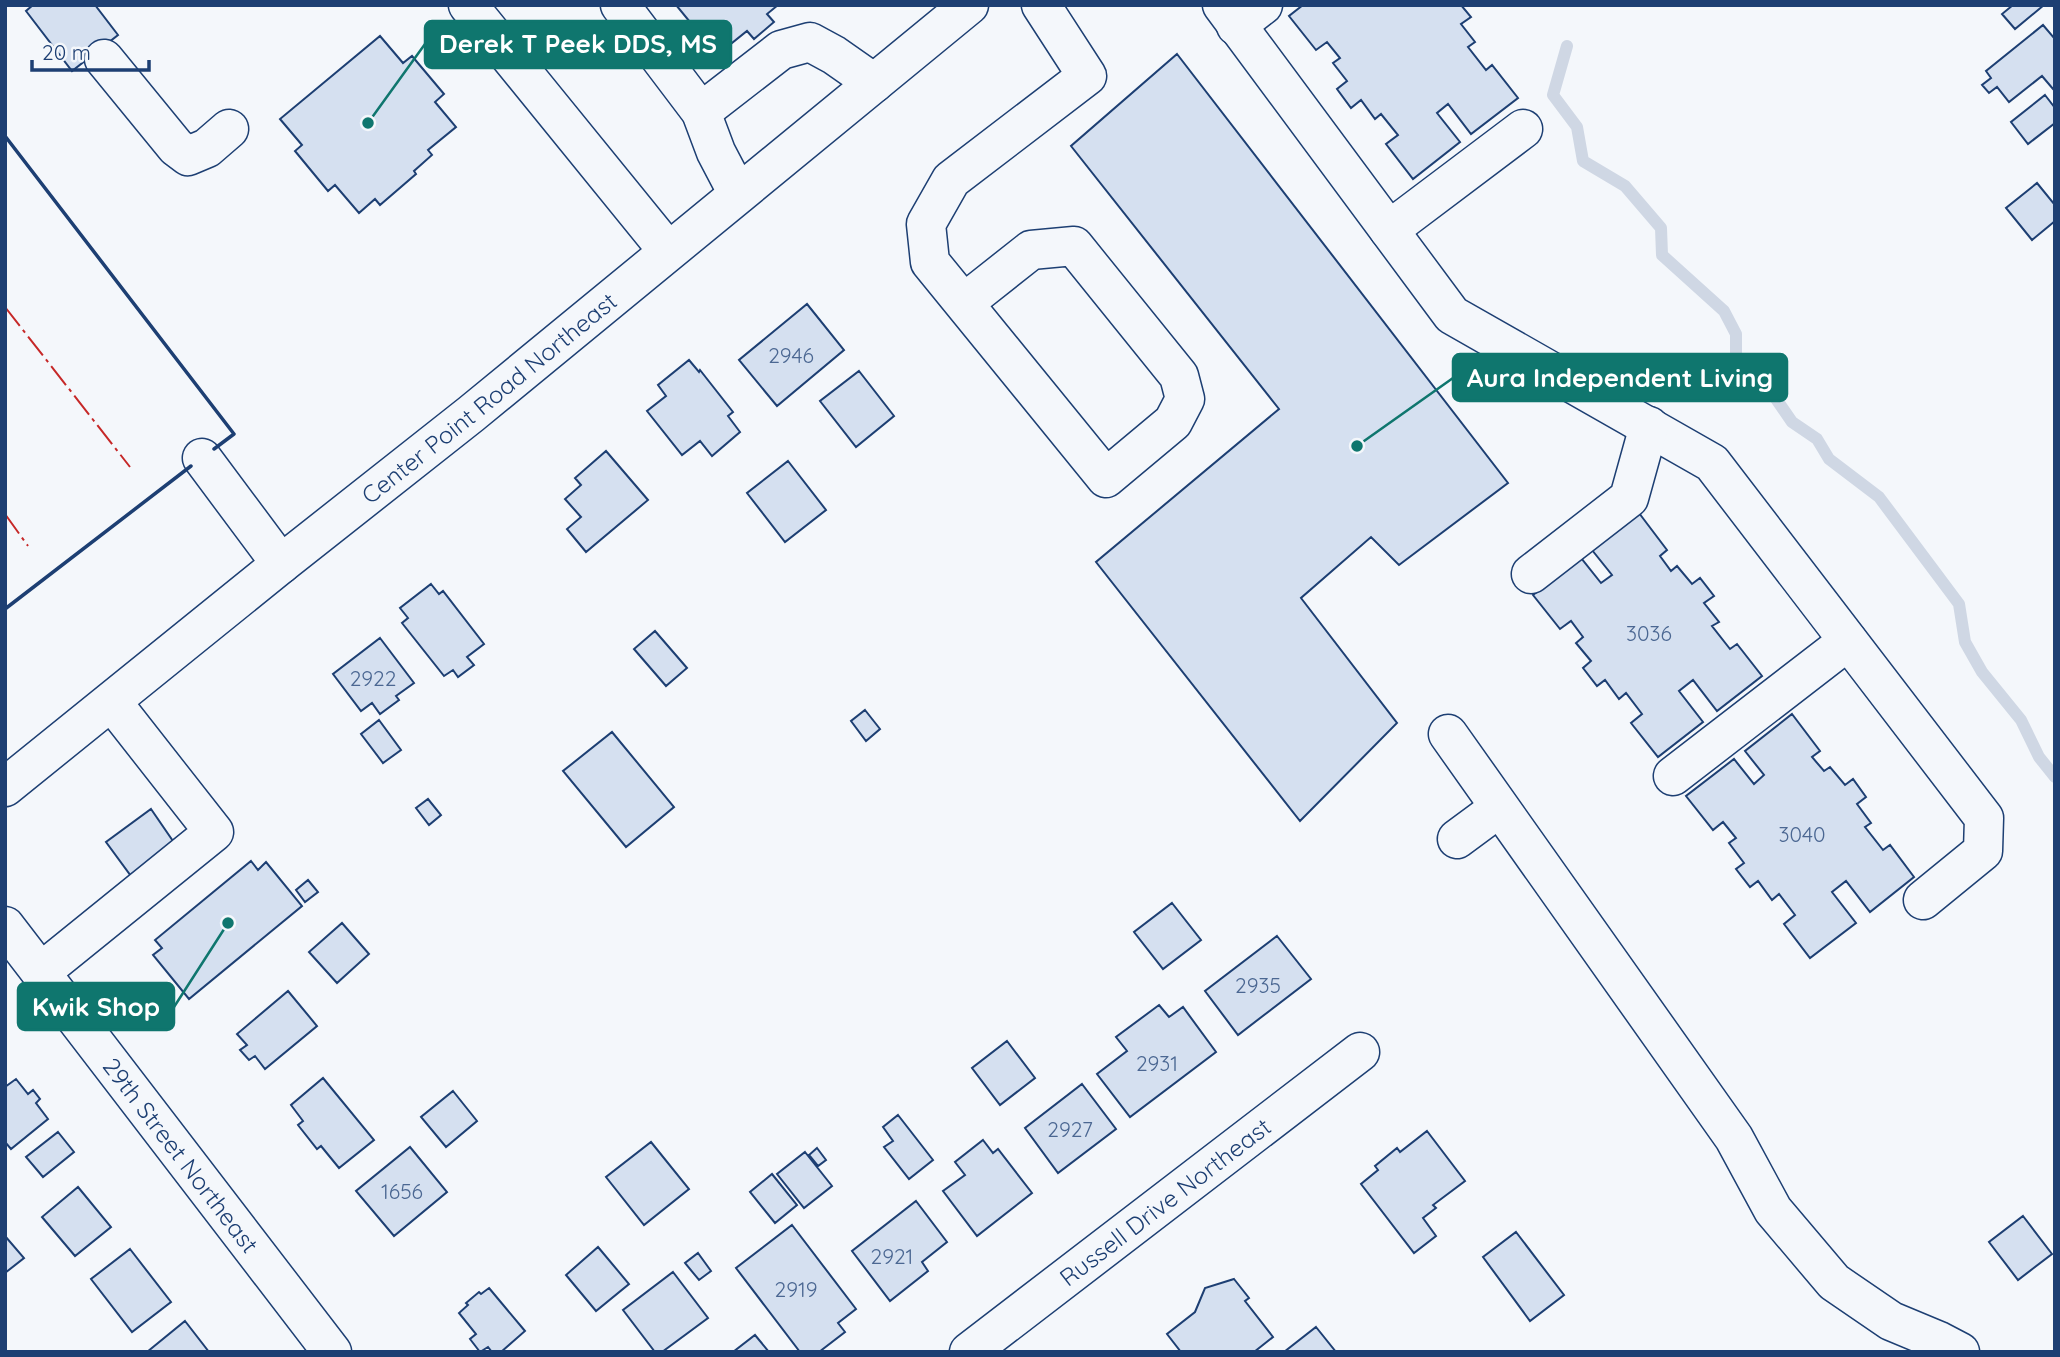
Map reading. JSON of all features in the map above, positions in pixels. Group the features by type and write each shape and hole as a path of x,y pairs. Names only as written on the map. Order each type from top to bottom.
{"main road":[{"path":"468,5 668,251"},
{"path":"620,5 701,111 716,152 738,194"},
{"name":"Center Point Road Northeast","path":"5,787 471,414 969,5"},
{"path":"964,303 1031,250 1074,246 1179,376 1185,399 1173,422 1106,478 930,262 926,224 951,180 1087,75 1041,5"},
{"path":"1240,12 1389,230 1452,315 1712,463 1984,818 1983,851 1923,900"},
{"path":"701,111 781,50 810,43 834,55 874,83"},
{"path":"104,59 176,147 188,156 207,148 229,129"},
{"path":"1389,230 1523,129"},
{"path":"1531,574 1629,498 1648,426"},
{"path":"202,458 281,564"},
{"path":"1673,776 1848,641"},
{"path":"41,972 214,832 112,702"},
{"path":"1448,734 1734,1138 1781,1220 1834,1282 1891,1321 1940,1340 1960,1352"},
{"path":"1457,839 1499,808"},
{"name":"29th Street Northeast","path":"5,926 332,1352"},
{"name":"Russell Drive Northeast","path":"969,1352 1360,1052"}],"building":[{"path":"33,5 95,5 118,35 72,71 26,11"},
{"path":"676,5 778,5 767,14 774,22 754,39 747,31 717,55"},
{"path":"1303,5 1461,5 1471,17 1461,24 1475,42 1468,47 1486,70 1492,65 1518,98 1471,134 1448,104 1437,113 1460,142 1413,179 1386,144 1398,135 1381,114 1375,119 1361,100 1351,108 1337,89 1347,81 1333,63 1340,58 1327,42 1316,50 1289,16"},
{"path":"2013,5 2044,5 2015,29 2002,14"},
{"path":"2043,25 2055,39 2055,88 2042,76 2009,102 1997,87 1989,93 1982,85 1991,78 1986,71"},
{"path":"380,36 403,63 412,56 444,94 435,102 456,127 428,150 432,155 414,171 416,174 380,205 375,199 359,213 335,185 328,191 295,151 302,145 280,119"},
{"path":"1177,54 1508,483 1399,565 1371,537 1301,598 1397,723 1300,821 1096,562 1279,409 1071,146"},
{"path":"2045,95 2055,108 2055,123 2028,144 2011,122"},
{"path":"2037,183 2055,205 2055,221 2032,240 2006,208"},
{"path":"807,304 844,350 777,406 739,360"},
{"path":"689,360 733,412 728,416 740,432 712,456 700,441 682,455 647,411 666,396 658,385"},
{"path":"859,371 894,416 856,447 820,401"},
{"path":"606,451 648,500 586,552 567,529 581,517 565,499 581,485 575,478"},
{"path":"788,461 826,510 785,542 747,493"},
{"path":"1639,513 1667,550 1660,556 1671,571 1677,566 1692,584 1700,578 1714,596 1704,603 1719,622 1712,626 1730,649 1737,644 1762,676 1717,711 1693,680 1679,691 1703,722 1658,757 1631,723 1642,714 1626,693 1619,699 1605,680 1597,686 1583,668 1591,661 1576,643 1583,637 1571,621 1560,629 1533,595 1581,558 1601,583 1612,575 1592,550"},
{"path":"431,584 439,594 443,591 484,644 467,657 474,665 458,677 453,670 444,676 402,623 408,618 400,608"},
{"path":"655,631 687,668 666,686 634,649"},
{"path":"380,638 414,683 396,696 399,700 380,714 372,703 361,711 333,674"},
{"path":"865,710 880,729 866,741 851,721"},
{"path":"1792,714 1820,751 1812,757 1824,771 1830,767 1845,785 1853,779 1866,797 1857,804 1871,823 1865,827 1883,850 1890,845 1914,877 1870,912 1846,881 1832,892 1856,923 1810,958 1784,924 1795,915 1779,894 1772,900 1758,881 1750,887 1736,869 1744,863 1729,843 1736,838 1723,822 1713,830 1686,796 1734,759 1754,784 1764,775 1745,751"},
{"path":"379,720 401,750 383,763 361,734"},
{"path":"612,732 674,807 626,847 563,771"},
{"path":"428,799 441,815 429,825 416,808"},
{"path":"151,809 175,844 131,876 106,842"},
{"path":"251,861 258,870 266,862 302,906 189,999 153,955 162,948 155,940"},
{"path":"308,880 318,892 305,902 296,890"},
{"path":"1172,903 1201,940 1163,969 1134,932"},
{"path":"342,923 369,954 337,983 309,952"},
{"path":"1277,936 1311,979 1238,1035 1205,991"},
{"path":"288,991 317,1026 265,1069 255,1056 249,1060 240,1050 247,1045 237,1034"},
{"path":"1159,1005 1169,1017 1183,1007 1216,1052 1130,1117 1097,1074 1127,1051 1116,1037"},
{"path":"1007,1041 1035,1078 1000,1105 972,1068"},
{"path":"323,1078 374,1140 339,1168 321,1146 317,1149 298,1125 303,1121 291,1105"},
{"path":"16,1079 28,1094 33,1090 40,1099 36,1103 48,1119 11,1149 5,1142 5,1087"},
{"path":"1082,1084 1116,1129 1058,1173 1025,1128"},
{"path":"453,1091 477,1121 446,1147 421,1117"},
{"path":"898,1115 933,1160 909,1179 884,1147 893,1141 883,1127"},
{"path":"1427,1131 1465,1181 1433,1205 1436,1208 1423,1218 1436,1236 1414,1253 1361,1184 1378,1170 1375,1166 1397,1148 1400,1152"},
{"path":"58,1132 74,1152 43,1177 26,1157"},
{"path":"983,1140 993,1153 998,1149 1032,1193 977,1236 943,1191 965,1175 955,1162"},
{"path":"651,1142 689,1189 644,1225 606,1177"},
{"path":"410,1147 447,1192 394,1236 356,1191"},
{"path":"817,1148 826,1160 818,1166 809,1155"},
{"path":"805,1152 832,1186 804,1208 777,1174"},
{"path":"772,1174 797,1205 775,1223 750,1192"},
{"path":"78,1187 111,1227 75,1256 42,1217"},
{"path":"916,1201 947,1242 922,1262 928,1271 890,1301 852,1251"},
{"path":"2023,1216 2052,1254 2018,1280 1989,1242"},
{"path":"792,1225 856,1309 838,1323 845,1332 819,1352 800,1352 736,1268"},
{"path":"1516,1232 1564,1295 1530,1321 1483,1257"},
{"path":"5,1236 24,1258 5,1273"},
{"path":"598,1247 629,1284 596,1311 566,1275"},
{"path":"130,1249 171,1302 132,1332 91,1279"},
{"path":"698,1253 711,1271 699,1280 685,1263"},
{"path":"673,1272 708,1318 662,1352 655,1352 623,1310"},
{"path":"1234,1279 1249,1298 1245,1301 1273,1337 1254,1352 1181,1352 1167,1334 1195,1312 1205,1288"},
{"path":"489,1288 525,1331 501,1352 492,1352 488,1347 480,1352 470,1339 476,1334 459,1313 479,1292 481,1294"},
{"path":"185,1321 209,1352 147,1352"},
{"path":"1316,1327 1336,1352 1284,1352"},
{"path":"755,1335 769,1352 733,1352"}],"waterway":[{"path":"1567,46 1553,95 1577,127 1583,161 1625,186 1661,228 1662,255 1724,311 1736,334 1736,362 1770,390 1792,422 1817,439 1829,459 1879,497 1959,604 1965,642 1982,672 2021,720 2039,757 2055,777"}],"wall":[{"path":"5,136 234,434 214,449"},
{"path":"5,609 191,466"}],"power":[{"path":"5,307 130,467"},
{"path":"5,514 28,546"}],"place":[{"name":"Derek T Peek DDS, MS","path":"368,123"},
{"name":"Aura Independent Living","path":"1357,446"},
{"name":"Kwik Shop","path":"228,923"}]}
